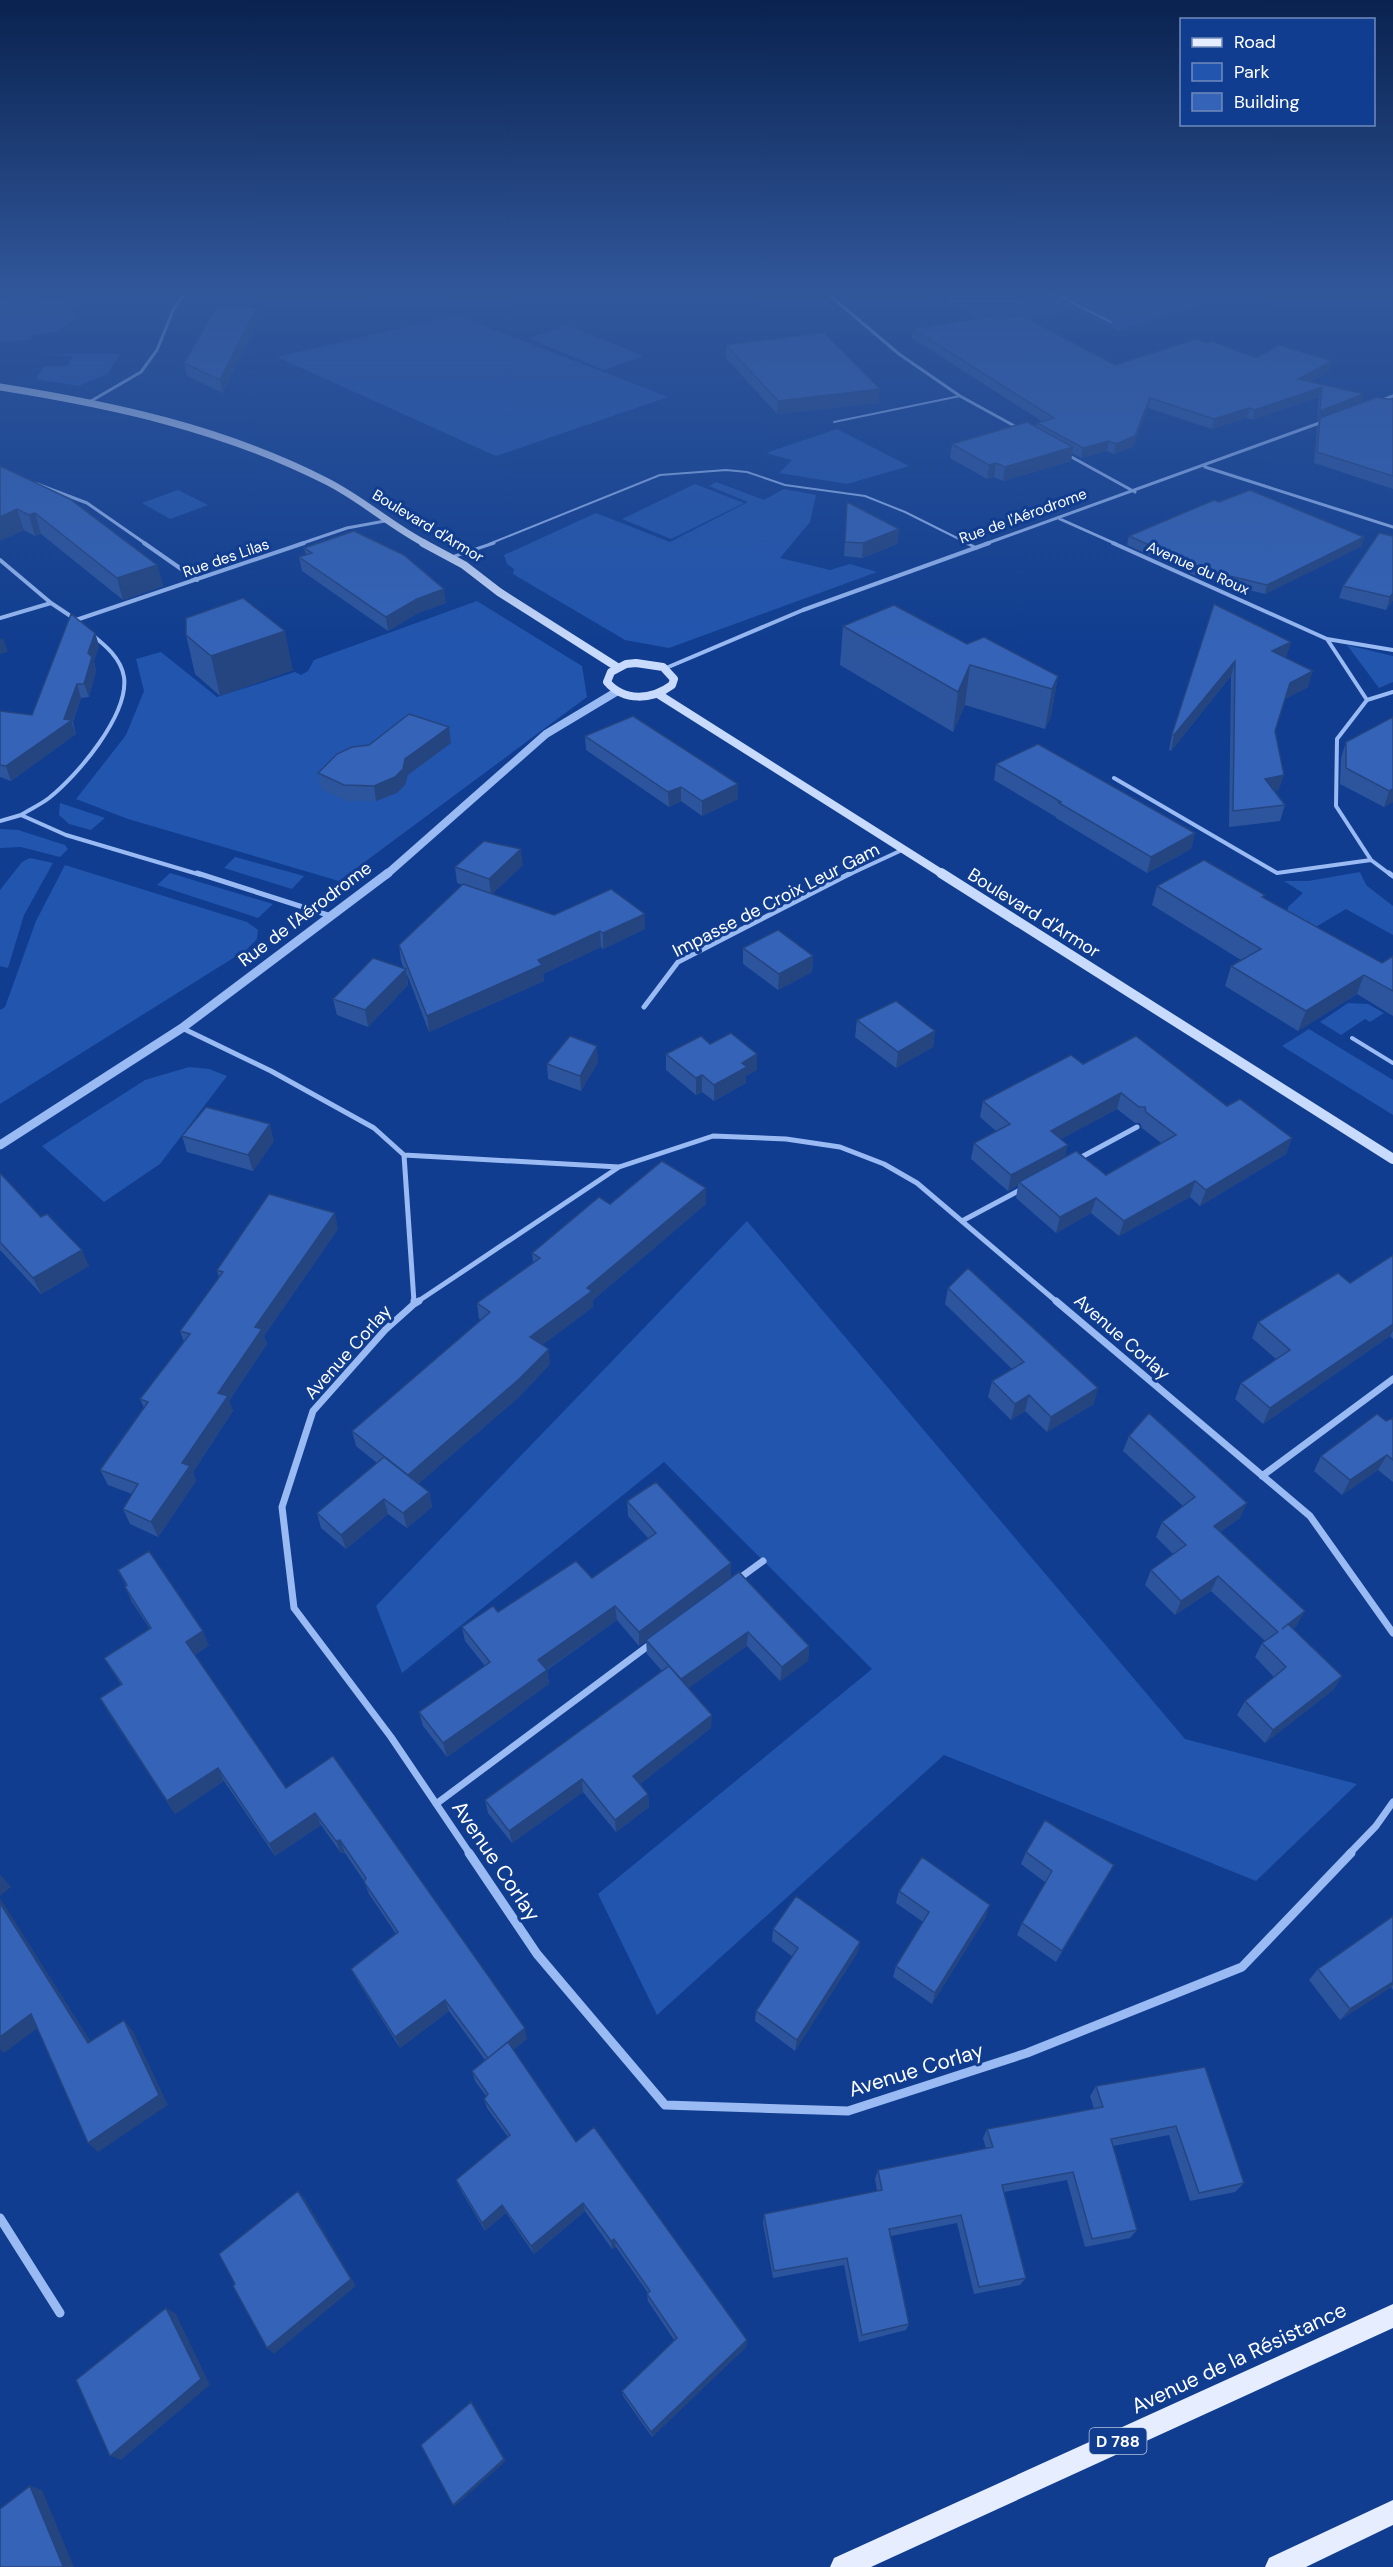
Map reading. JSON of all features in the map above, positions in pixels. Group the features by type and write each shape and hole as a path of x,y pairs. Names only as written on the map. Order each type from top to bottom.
{"main road":[{"name":"Boulevard d'Armor","path":"122,408 164,417 252,447 343,490 385,521 452,557 487,580 499,592 617,667"},
{"path":"648,663 666,668 674,679 672,684 658,694 636,696 616,692 607,682 611,672 617,667 648,663"},
{"name":"Boulevard d'Armor","path":"658,694 1393,1159"},
{"name":"Avenue de la Résistance","path":"843,2567 1393,2316"},
{"path":"1278,2567 1393,2512"}],"street":[{"path":"982,408 1021,429"},
{"name":"Rue de l'Aérodrome","path":"666,668 803,610 1333,419"},
{"path":"1061,452 1135,492"},
{"path":"1205,467 1393,527"},
{"path":"33,482 87,503 197,580"},
{"name":"Avenue du Roux","path":"1060,519 1327,639 1393,650"},
{"name":"Rue des Lilas","path":"76,620 347,528 385,521"},
{"path":"0,560 51,603 81,624"},
{"path":"0,618 51,603"},
{"path":"0,821 21,815 48,798 105,736 121,703 124,678 116,656 85,628"},
{"path":"1327,639 1367,700"},
{"name":"Rue de l'Aérodrome","path":"0,1145 182,1028 380,879 546,734 616,692"},
{"path":"1393,692 1367,700 1337,739 1336,806 1371,861 1393,876"},
{"path":"1114,778 1277,873 1371,861"},
{"path":"21,815 43,828 88,842 114,847 331,916"},
{"name":"Impasse de Croix Leur Gam","path":"644,1007 678,962 861,868 902,850"},
{"path":"182,1028 270,1071 374,1128 404,1155"},
{"path":"1065,1166 1137,1127"},
{"name":"Avenue Corlay","path":"1391,1807 1376,1826 1242,1967 1027,2053 848,2111 665,2105 537,1954 391,1737 294,1608 282,1507 313,1412 385,1330 414,1304 619,1167 713,1136 786,1139 840,1147 884,1164 917,1183 1310,1516 1393,1633"},
{"name":"Avenue Corlay","path":"414,1304 404,1155 619,1167"},
{"path":"962,1221 1024,1188"},
{"path":"1263,1476 1393,1379"},
{"path":"734,1582 763,1560"},
{"name":"Avenue Corlay","path":"436,1804 657,1639"},
{"path":"0,2218 60,2313"}],"lane":[{"path":"834,422 903,408"},
{"path":"452,557 504,539 660,475 726,470 747,472 785,485 865,496 905,512 977,548"},
{"path":"1352,1038 1393,1063"}],"green space":[{"path":"389,408 637,408 496,456"},
{"path":"837,429 909,466 847,484 779,473 792,460 766,453"},
{"path":"716,482 764,500 784,489 816,495 810,522 780,558 830,570 850,564 877,572 669,648 625,640 513,574 514,569 507,564 504,555 596,513 670,542 748,502 709,486"},
{"path":"695,484 744,503 671,539 622,519"},
{"path":"178,490 208,505 170,519 142,503"},
{"path":"477,601 582,666 587,697 339,881 128,819 76,799 126,735 144,691 136,659 161,652 217,697 295,672 301,675 308,671 314,660"},
{"path":"1347,645 1393,656 1393,682 1379,688"},
{"path":"60,803 105,818 91,830 69,824 59,815"},
{"path":"0,829 18,830 65,845 68,849 60,857 21,847 0,848"},
{"path":"235,857 304,876 292,889 224,868"},
{"path":"30,858 53,863 24,915 8,968 0,966 0,890 22,862"},
{"path":"65,865 247,922 258,930 257,939 246,950 0,1104 0,1010 5,1007 36,921"},
{"path":"1360,872 1366,885 1393,906 1393,935 1346,909 1282,947 1288,907 1303,893 1284,881 1308,881"},
{"path":"170,873 273,904 258,918 157,885"},
{"path":"1348,1003 1368,1004 1384,1013 1370,1022 1365,1019 1341,1035 1320,1022"},
{"path":"1309,1029 1393,1080 1393,1115 1282,1046"},
{"path":"189,1067 209,1069 227,1076 160,1164 104,1202 42,1146 145,1080"},
{"path":"747,1221 1185,1739 1357,1784 1256,1881 944,1755 657,2015 598,1894 872,1669 664,1462 402,1673 376,1606"}],"building":[{"path":"1038,408 1146,408 1135,436 1116,444 1109,441 1083,448 1037,423 1054,418"},
{"path":"1180,408 1261,408 1255,410 1249,408 1214,419"},
{"path":"1348,408 1393,408 1393,476 1317,452 1320,418"},
{"path":"1027,422 1073,447 1005,467 996,463 989,465 952,444"},
{"path":"0,466 70,499 157,565 117,578 35,513 29,515 17,509 0,517"},
{"path":"1250,490 1364,537 1267,585 1205,570 1129,536 1214,500 1219,502"},
{"path":"847,502 899,529 863,543 845,542"},
{"path":"354,531 404,555 444,589 417,599 386,617 299,557 312,553 304,548"},
{"path":"1379,533 1393,536 1393,593 1390,597 1343,586"},
{"path":"243,598 285,631 211,656 186,635 186,618"},
{"path":"1214,604 1291,642 1272,651 1313,671 1290,683 1275,731 1284,775 1265,779 1285,805 1233,811 1235,661 1174,735 1172,734"},
{"path":"894,605 967,644 984,637 1058,676 1052,689 970,665 958,692 843,626"},
{"path":"71,614 95,633 88,653 92,657 84,684 77,684 64,719 72,720 6,766 0,765 0,711 32,715"},
{"path":"409,714 449,727 405,759 403,769 395,777 374,786 344,785 318,773 337,754 352,747 369,745"},
{"path":"633,716 738,784 702,801 681,787 668,792 585,736"},
{"path":"1393,717 1393,789 1389,791 1346,768 1346,742"},
{"path":"1038,744 1195,833 1151,857 996,764"},
{"path":"484,841 521,849 489,879 455,867"},
{"path":"1204,860 1265,895 1262,897 1382,963 1393,956 1393,991 1364,975 1306,1011 1231,966 1261,949 1157,886"},
{"path":"463,884 554,915 611,889 645,914 603,933 600,931 538,960 542,965 427,1016 399,945"},
{"path":"778,930 813,956 779,974 743,948"},
{"path":"373,958 406,969 365,1010 333,999"},
{"path":"896,1001 935,1031 898,1052 857,1020"},
{"path":"731,1033 757,1054 742,1063 747,1067 714,1085 702,1075 696,1078 666,1054 701,1036 710,1044"},
{"path":"570,1036 597,1046 580,1076 547,1064"},
{"path":"1136,1036 1227,1106 1240,1099 1292,1138 1206,1190 1195,1181 1124,1221 1096,1198 1060,1217 1019,1182 1076,1151 1106,1175 1176,1135 1146,1112 1145,1107 1139,1107 1121,1093 1051,1131 1068,1145 1011,1175 974,1143 1010,1124 983,1101 1071,1055 1083,1064"},
{"path":"206,1107 270,1124 248,1155 182,1136"},
{"path":"662,1161 706,1188 587,1288 592,1291 530,1337 549,1349 517,1381 408,1475 352,1431 490,1312 477,1303 540,1258 532,1253 599,1197 610,1204"},
{"path":"0,1173 41,1217 47,1214 82,1250 33,1278 0,1242"},
{"path":"269,1194 335,1213 255,1327 262,1329 218,1393 228,1396 182,1463 190,1466 151,1522 123,1509 138,1484 100,1470 148,1402 140,1399 190,1334 180,1331 223,1272 217,1270"},
{"path":"1393,1255 1393,1324 1270,1408 1241,1383 1290,1350 1258,1322 1338,1273 1350,1283"},
{"path":"968,1268 1098,1388 1051,1417 1029,1395 1015,1404 992,1381 1024,1362 948,1288"},
{"path":"1149,1413 1247,1503 1214,1526 1305,1611 1288,1624 1342,1676 1273,1730 1245,1701 1286,1667 1262,1643 1278,1632 1218,1576 1181,1601 1151,1570 1186,1545 1162,1522 1195,1497 1129,1436"},
{"path":"1377,1414 1386,1421 1393,1418 1393,1460 1387,1455 1350,1480 1321,1456"},
{"path":"384,1457 429,1492 403,1513 384,1499 341,1535 317,1513"},
{"path":"656,1482 731,1563 639,1632 615,1606 538,1660 547,1670 443,1743 419,1712 490,1662 462,1627 493,1606 498,1612 576,1561 592,1578 656,1533 627,1501"},
{"path":"149,1551 203,1631 186,1642 286,1788 333,1756 525,2028 488,2058 445,2000 395,2037 351,1969 398,1932 364,1882 366,1878 340,1840 336,1841 315,1813 269,1844 218,1768 167,1801 100,1698 122,1684 104,1658 151,1628 125,1587 127,1585 118,1570"},
{"path":"739,1572 809,1646 782,1667 748,1632 681,1679 646,1640"},
{"path":"669,1666 712,1715 633,1776 648,1794 615,1820 582,1779 509,1831 485,1800"},
{"path":"1045,1820 1114,1865 1062,1951 1022,1923 1052,1871 1026,1852"},
{"path":"922,1857 990,1905 935,1993 896,1966 929,1912 899,1891"},
{"path":"796,1896 860,1942 797,2040 756,2011 798,1948 773,1929"},
{"path":"0,1903 88,2043 124,2020 159,2095 88,2143 31,2014 0,2037"},
{"path":"1393,1916 1393,1982 1350,2009 1318,1969"},
{"path":"508,2042 576,2142 594,2127 747,2340 651,2432 622,2391 677,2338 647,2294 650,2291 614,2239 611,2241 583,2203 531,2246 502,2205 482,2223 456,2180 510,2135 484,2099 488,2094 472,2071"},
{"path":"1205,2067 1244,2183 1199,2193 1176,2126 1111,2139 1137,2230 1092,2239 1073,2172 1002,2185 1026,2278 979,2287 961,2215 889,2229 909,2324 862,2335 847,2258 774,2271 764,2214 882,2190 878,2170 993,2147 987,2129 1103,2107 1096,2086"},
{"path":"298,2191 351,2279 267,2348 233,2286 235,2284 219,2254"},
{"path":"166,2308 201,2379 110,2456 76,2380"},
{"path":"471,2402 504,2459 453,2505 421,2445"},
{"path":"30,2486 62,2567 0,2567 0,2509"}]}
